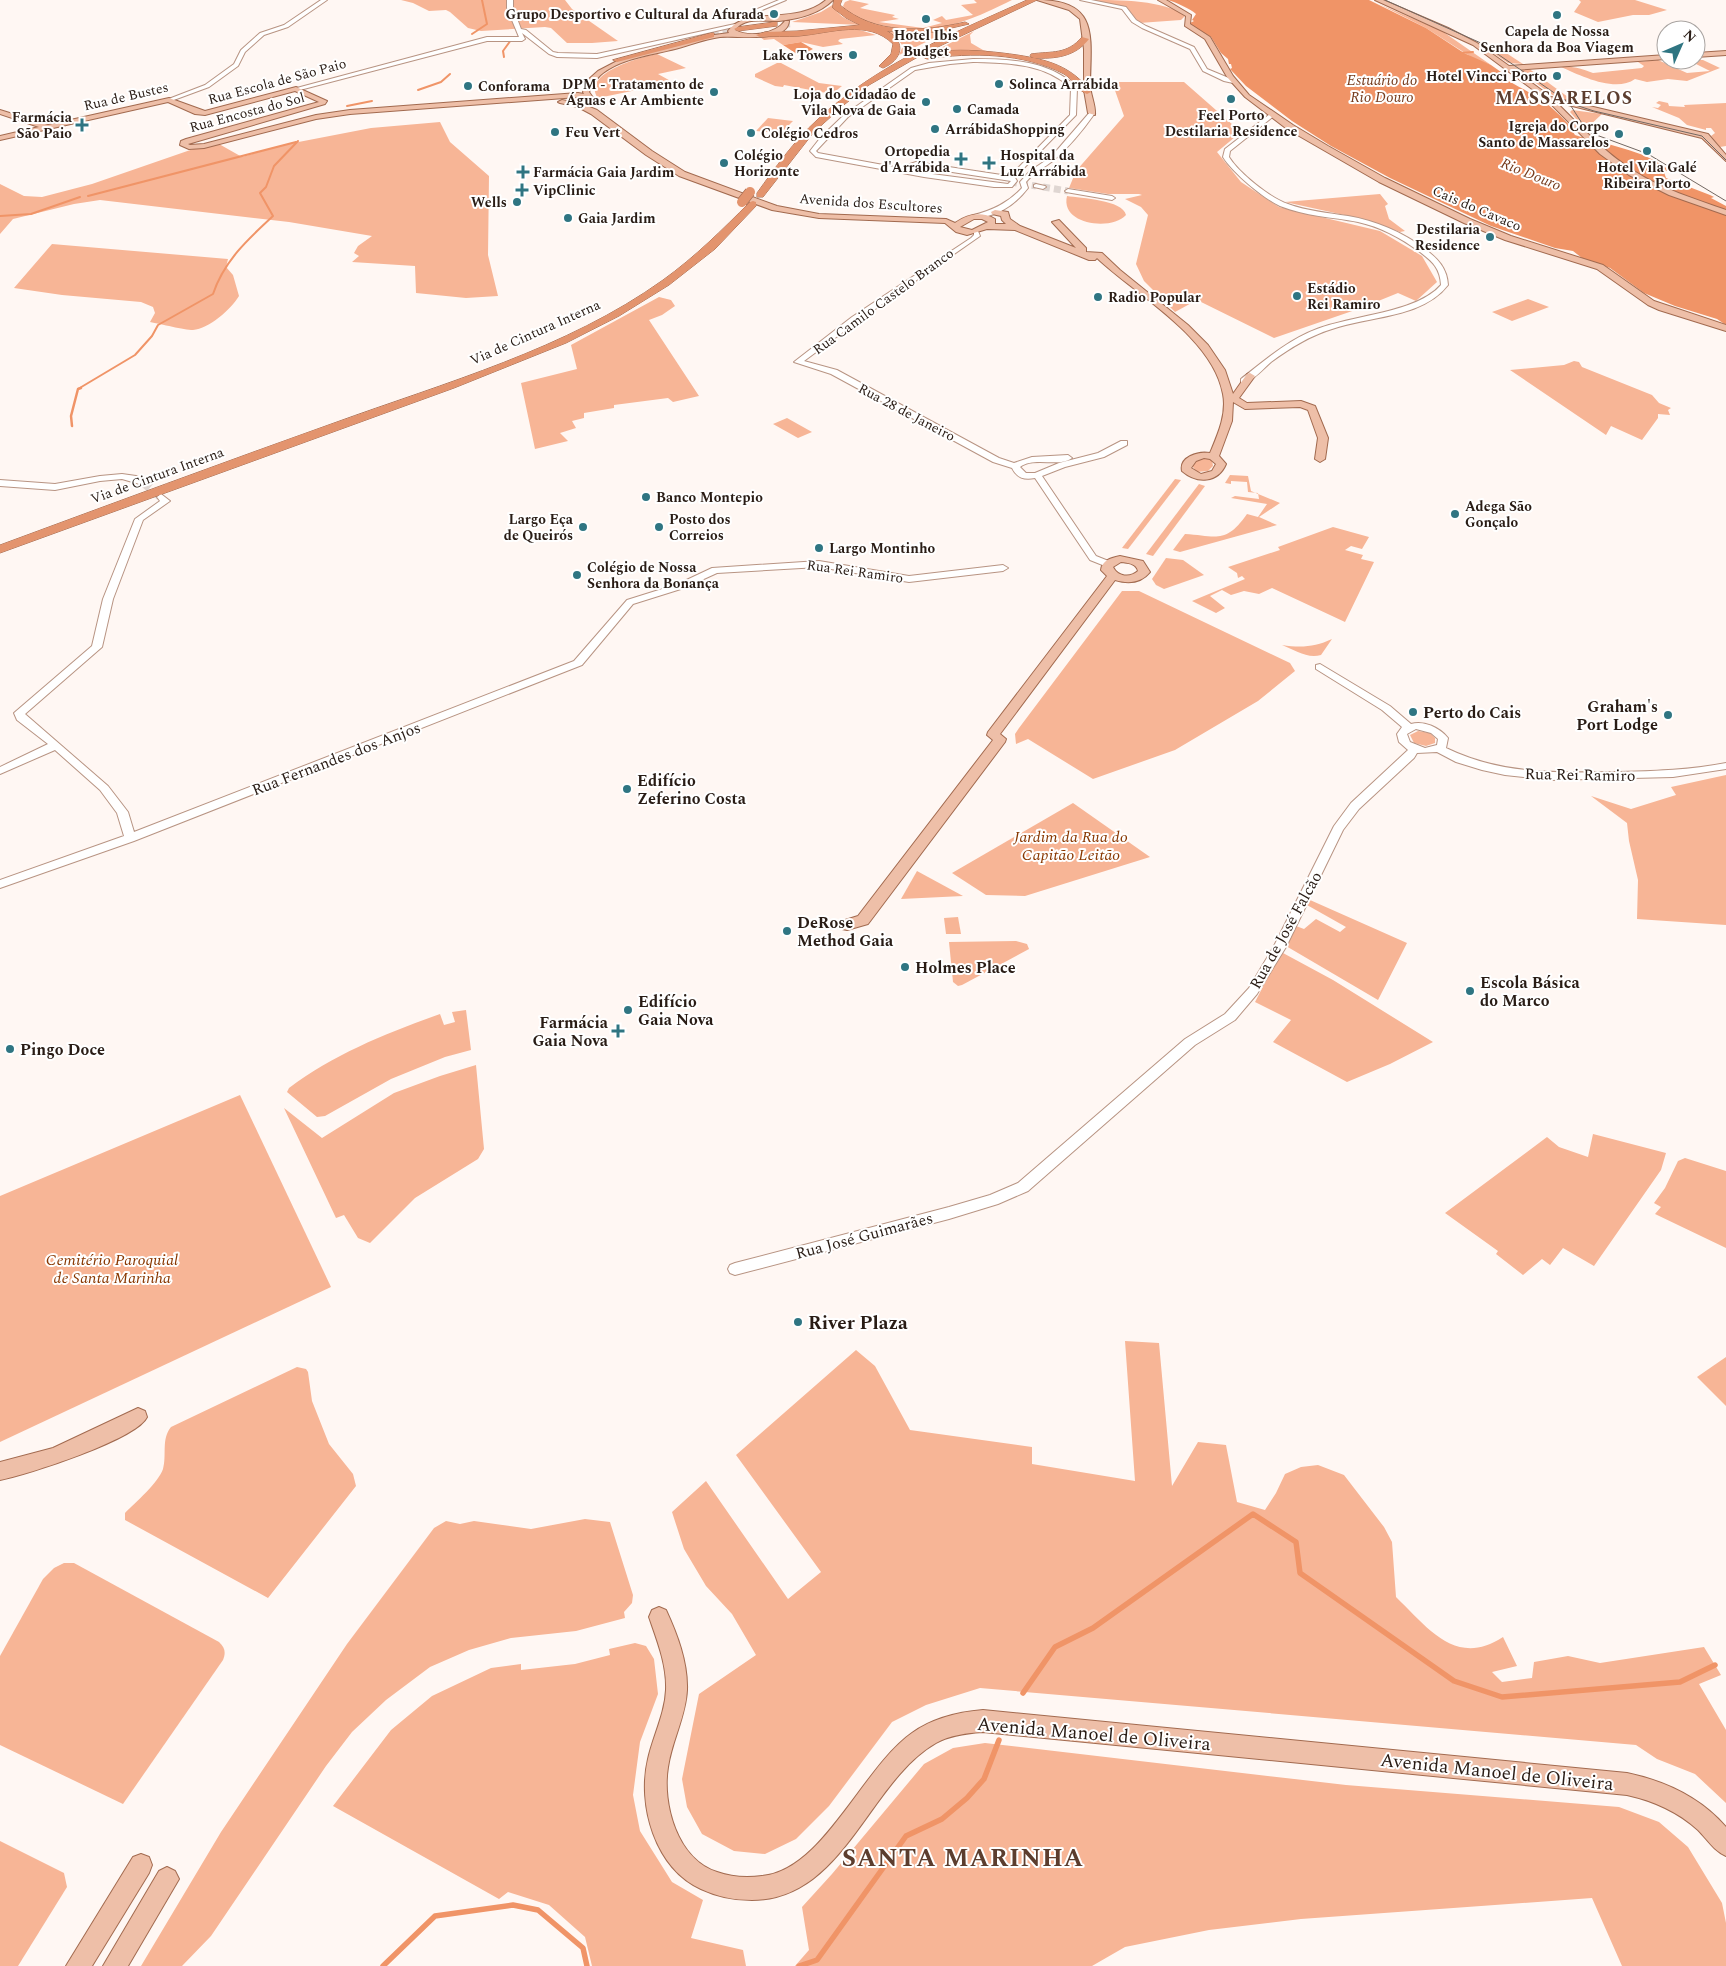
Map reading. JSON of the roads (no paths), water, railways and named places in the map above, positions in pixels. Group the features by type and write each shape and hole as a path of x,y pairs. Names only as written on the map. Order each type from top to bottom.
{"highway":[{"name":"Via de Cintura Interna","path":"752,201 750,192 785,146 806,123 842,93 980,22 1028,0"},
{"path":"840,2 854,20 879,27"},
{"path":"818,23 848,24 904,31 928,31 980,22"},
{"path":"973,38 980,22"},
{"path":"736,28 805,23"},
{"path":"787,24 788,29 800,32 848,24"},
{"path":"760,35 803,33 844,27 870,29 888,36 897,44 898,48 884,70"},
{"path":"617,60 714,33"},
{"path":"982,47 1014,54 1055,55 1079,48 1085,39"},
{"path":"884,70 939,54 968,52 1038,62 1059,68 1074,77 1087,92"},
{"name":"Via de Cintura Interna","path":"0,549 468,378 566,338 629,306 672,280 719,242 820,120 884,70"},
{"name":"Via de Cintura Interna","path":"0,539 378,403 516,351 563,331 632,295 678,265 752,201"}],"main road":[{"path":"570,99 581,91 593,74 617,60 768,18 788,18 806,13 820,8 830,0"},
{"path":"1040,0 1067,7 1082,15 1088,47 1087,92 1092,113"},
{"name":"Cais do Cavaco","path":"1161,0 1189,16 1187,25 1208,38 1233,81 1247,96 1299,133 1372,174 1467,221 1508,238 1600,267 1651,303 1726,328"},
{"path":"1378,0 1446,29 1475,44 1559,107 1603,152 1632,173 1672,192 1726,213"},
{"path":"570,99 581,103 591,98 586,92 593,80 606,69 622,61 719,36 736,28 760,35 780,30 792,19 840,2"},
{"path":"768,18 787,24"},
{"path":"1706,54 1726,53"},
{"path":"1507,68 1656,58"},
{"name":"Rua Escola de São Paio","path":"169,100 198,112 205,112 296,88"},
{"name":"Rua Encosta do Sol","path":"296,88 323,101 323,103 184,143 189,148 335,114 448,104 570,99"},
{"name":"Avenida dos Escultores","path":"591,98 592,104 678,168 705,180 765,200 795,208 824,212 974,216"},
{"name":"Avenida dos Escultores","path":"570,99 594,112 676,171 775,208 819,216 946,221 958,228 976,232"},
{"path":"1549,99 1705,136 1726,159"},
{"name":"Rua de Bustes","path":"0,138 169,100"},
{"path":"1559,107 1579,107"},
{"path":"0,112 47,127"},
{"path":"995,212 1005,214 1006,220 1016,228"},
{"path":"958,228 974,216 988,218 992,221 991,224 976,232"},
{"path":"1056,222 1094,257 1196,339 1218,369 1226,393 1222,421 1209,456"},
{"path":"986,227 1006,226 1016,228 1094,257 1110,265 1166,316 1198,352 1210,372 1218,396 1222,421"},
{"path":"1247,378 1234,399 1246,406 1301,404 1312,408 1323,438 1320,458"},
{"path":"848,925 864,920 997,737 1110,570"},
{"path":"0,1471 16,1469 58,1454 138,1417"},
{"name":"Avenida Manoel de Oliveira","path":"659,1617 673,1662 677,1684 673,1712 658,1763 656,1778 658,1814 663,1832 671,1847 682,1861 706,1880 719,1885 736,1888 770,1887 786,1882 800,1874 824,1853 911,1747 923,1737 949,1725 983,1721 1627,1784 1657,1791 1682,1804 1703,1819 1726,1845"},
{"path":"78,1966 141,1864"},
{"path":"115,1966 167,1880"}],"street":[{"name":"Rua de Bustes","path":"169,100 207,86 236,65 242,54 266,32 286,26 324,0"},
{"path":"510,0 510,8 519,30 525,32 551,53 571,56 598,56 736,28 784,0"},
{"path":"1084,0 1124,8 1134,21 1144,27 1192,48 1205,70 1226,80 1233,81"},
{"name":"Rua Escola de São Paio","path":"296,88 487,39 522,39 519,30"},
{"path":"986,60 1013,62 1043,69 1064,79 1074,88 1073,115 1020,169 1011,174 1011,180 1014,182 1009,186 924,175 908,171 816,155 812,151 826,133 846,115 914,69 939,62 986,60"},
{"path":"974,216 995,212 1008,206 1036,168 1051,159 1092,113"},
{"path":"1247,378 1282,350 1306,336 1345,322 1421,305 1438,293 1445,281 1444,273 1438,264 1403,236 1364,222 1279,203 1266,195 1231,163 1226,157 1227,150 1272,115"},
{"path":"908,171 908,168 916,164 929,165 936,168 1011,180 1024,185"},
{"path":"924,175 933,173 936,168"},
{"path":"994,185 1024,185"},
{"path":"1068,191 1112,198"},
{"name":"Rua Camilo Castelo Branco","path":"958,228 968,241"},
{"name":"Rua Camilo Castelo Branco","path":"798,362 855,319 978,235 976,232"},
{"name":"Rua 28 de Janeiro","path":"798,362 834,372 996,460 1015,466 1022,474 1038,476"},
{"path":"1015,466 1025,459 1058,460 1098,452 1124,443 1097,458 1062,466 1038,476 1094,558 1110,570"},
{"path":"1042,461 1049,465 1050,471"},
{"path":"0,483 57,487 117,476 136,478 143,482"},
{"path":"130,838 122,812 114,799 56,745 21,718 19,712 97,647 108,599 139,519 163,499"},
{"name":"Rua Rei Ramiro","path":"578,662 630,602 681,586 715,570 758,569 803,564 842,567 909,579 1003,568"},
{"name":"Rua Fernandes dos Anjos","path":"0,884 130,838 578,662"},
{"path":"1320,667 1386,708 1409,728"},
{"path":"1414,749 1404,742 1402,734 1409,728 1422,726 1435,730 1443,738 1444,742 1439,749"},
{"path":"0,771 56,745"},
{"name":"Rua Rei Ramiro","path":"1414,749 1428,751 1439,749 1473,766 1541,776 1686,773 1726,766"},
{"name":"Rua de José Falcão","path":"993,1200 1023,1187 1190,1042 1230,1017 1253,991 1280,947 1338,829 1355,806 1410,756 1414,749"},
{"name":"Rua José Guimarães","path":"735,1269 993,1200"}],"water":[{"name":"Estuário do Rio Douro","path":"1168,0 1369,0 1426,28 1464,53 1491,65 1501,72 1498,74 1550,106 1576,132 1573,132 1575,135 1624,148 1647,157 1669,170 1664,172 1666,178 1710,195 1714,197 1711,198 1726,206 1726,325 1717,319 1675,306 1644,293 1610,268 1582,258 1573,251 1555,248 1491,226 1390,178 1331,146 1292,121 1246,86 1230,69 1232,68 1231,64 1229,64 1228,59 1221,53 1211,37 1191,25 1190,23 1194,21 1192,20 1196,14"},
{"path":"801,42 813,49 809,51 822,59 817,60 812,56 803,58 783,45"}],"waterway":[{"path":"472,34 487,24 482,0"},
{"path":"504,57 503,51 511,40"},
{"path":"1460,53 1473,52"},
{"path":"418,90 441,82 450,74"},
{"path":"347,106 372,101"},
{"path":"78,389 135,355 152,336 158,325 213,294 230,261 246,242 273,216 260,193 266,187 274,166 298,141"},
{"path":"88,196 296,142"},
{"path":"0,216 31,214 80,197"},
{"path":"72,426 71,416 78,389"},
{"path":"1023,1693 1055,1647 1093,1628 1253,1514 1296,1542 1300,1573 1454,1681 1502,1697 1680,1682 1715,1665"},
{"path":"799,1966 817,1960 906,1836 942,1819 967,1798 984,1779 999,1740"},
{"path":"383,1966 435,1916 513,1905 538,1910 583,1948 587,1966"}],"tunnel":[{"path":"782,24 793,23"},
{"path":"711,35 738,29"},
{"path":"1010,182 1036,186"},
{"path":"1043,187 1068,191"},
{"path":"143,482 161,497"}],"tram line":[{"path":"1385,0 1483,44 1569,103"},
{"path":"1569,103 1594,111 1702,136 1726,160"},
{"path":"1569,103 1585,128 1591,133 1648,154 1726,201"}],"place":[{"name":"Grupo Desportivo e Cultural da Afurada","path":"774,14"},
{"name":"Capela de Nossa Senhora da Boa Viagem","path":"1557,15"},
{"name":"Hotel Ibis Budget","path":"926,19"},
{"name":"Lake Towers","path":"853,55"},
{"name":"Hotel Vincci Porto","path":"1557,76"},
{"name":"Solinca Arrábida","path":"999,84"},
{"name":"Conforama","path":"468,86"},
{"name":"DPM - Tratamento de Águas e Ar Ambiente","path":"714,92"},
{"name":"Feel Porto Destilaria Residence","path":"1231,99"},
{"name":"Loja do Cidadão de Vila Nova de Gaia","path":"926,102"},
{"name":"Camada","path":"957,109"},
{"name":"Farmácia São Paio","path":"82,125"},
{"name":"ArrábidaShopping","path":"935,129"},
{"name":"Feu Vert","path":"555,132"},
{"name":"Colégio Cedros","path":"751,133"},
{"name":"Igreja do Corpo Santo de Massarelos","path":"1619,134"},
{"name":"Hotel Vila Galé Ribeira Porto","path":"1647,151"},
{"name":"Ortopedia d'Arrábida","path":"961,159"},
{"name":"Colégio Horizonte","path":"724,163"},
{"name":"Hospital da Luz Arrábida","path":"989,163"},
{"name":"Farmácia Gaia Jardim","path":"523,172"},
{"name":"VipClinic","path":"522,190"},
{"name":"Wells","path":"517,202"},
{"name":"Gaia Jardim","path":"568,218"},
{"name":"Destilaria Residence","path":"1490,237"},
{"name":"Estádio Rei Ramiro","path":"1297,296"},
{"name":"Radio Popular","path":"1098,297"},
{"name":"Banco Montepio","path":"646,497"},
{"name":"Adega São Gonçalo","path":"1455,514"},
{"name":"Largo Eça de Queirós","path":"583,527"},
{"name":"Posto dos Correios","path":"659,527"},
{"name":"Largo Montinho","path":"819,548"},
{"name":"Colégio de Nossa Senhora da Bonança","path":"577,575"},
{"name":"Perto do Cais","path":"1413,712"},
{"name":"Graham's Port Lodge","path":"1668,715"},
{"name":"Edifício Zeferino Costa","path":"627,789"},
{"name":"DeRose Method Gaia","path":"787,931"},
{"name":"Holmes Place","path":"905,967"},
{"name":"Escola Básica do Marco","path":"1470,991"},
{"name":"Edifício Gaia Nova","path":"628,1010"},
{"name":"Farmácia Gaia Nova","path":"618,1031"},
{"name":"Pingo Doce","path":"10,1049"},
{"name":"River Plaza","path":"798,1322"}],"district":[{"name":"MASSARELOS","path":"1564,98"},
{"name":"SANTA MARINHA","path":"963,1857"}],"water label":[{"name":"Rio Douro","path":"1531,174"}],"park label":[{"name":"Jardim da Rua do Capitão Leitão","path":"1071,845"},
{"name":"Cemitério Paroquial de Santa Marinha","path":"112,1268"}]}
